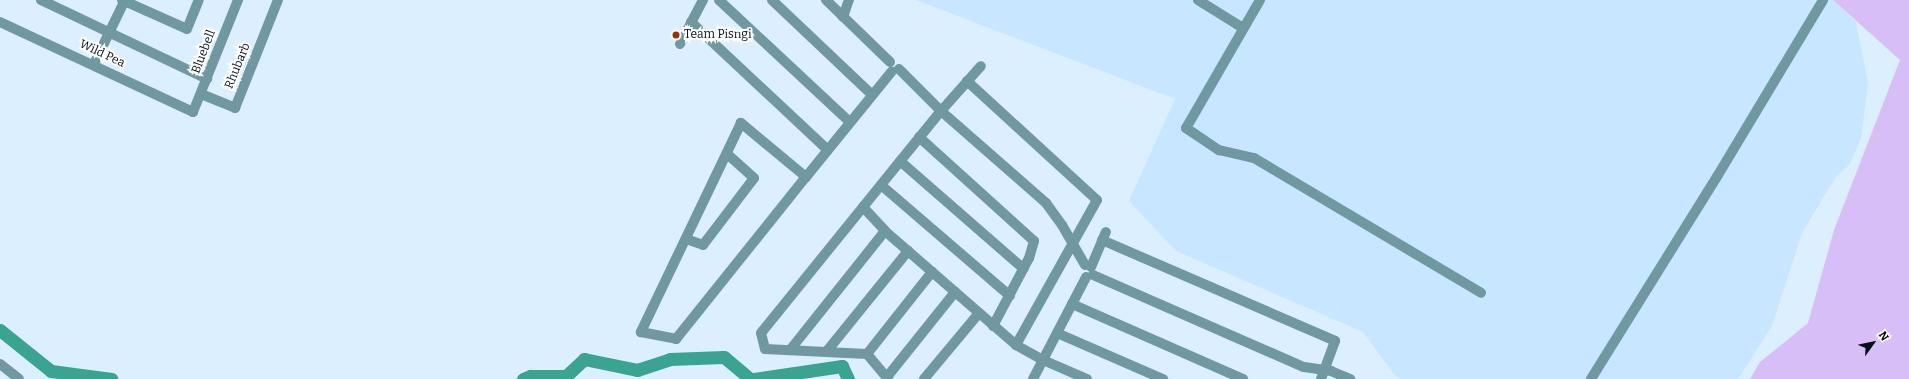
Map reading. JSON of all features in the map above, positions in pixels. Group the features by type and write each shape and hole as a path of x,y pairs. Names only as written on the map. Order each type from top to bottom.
{"street":[{"path":"41,0 208,79"},
{"path":"94,64 124,0 187,29 199,0"},
{"name":"Bluebell","path":"193,112 208,79 238,0"},
{"name":"Rhubarb","path":"201,94 235,108 278,0"},
{"path":"680,44 703,0"},
{"path":"719,0 850,122"},
{"path":"772,0 872,95"},
{"path":"826,0 893,67 1046,203 1089,271 1322,375"},
{"path":"843,17 849,0"},
{"path":"1198,0 1243,28"},
{"path":"1260,0 1186,128 1219,150 1254,158 1481,293"},
{"path":"1591,379 1718,174 1823,0"},
{"name":"Wild Pea","path":"0,22 94,64 193,112"},
{"path":"691,22 828,150"},
{"path":"955,292 887,378 867,354 765,349 761,333 941,110 981,66"},
{"path":"806,177 742,123 641,332 676,339 872,95 893,67"},
{"path":"967,81 1097,200 1016,345"},
{"path":"920,137 1034,241 1024,269 993,326"},
{"path":"686,239 703,245 754,178 727,154"},
{"path":"900,161 1024,269"},
{"path":"881,185 1010,296"},
{"path":"863,207 885,231 1016,345 1043,360 1087,379"},
{"path":"790,350 885,231"},
{"path":"1032,379 1089,271 1104,236 1334,341 1322,375"},
{"path":"827,351 908,251"},
{"path":"867,354 932,272"},
{"path":"1072,304 1243,379"},
{"path":"924,379 979,313"},
{"path":"1057,334 1163,379"},
{"path":"0,364 6,375 19,379"},
{"path":"1322,375 1331,370 1350,379"}],"shaded area":[{"path":"916,0 1833,0 1856,22 1868,83 1861,138 1850,164 1835,178 1802,233 1772,326 1738,379 1401,379 1396,377 1363,332 1176,251 1129,201 1175,99"},
{"path":"1833,0 1909,0 1909,379 1750,379 1760,362 1808,323 1834,230 1900,60"}],"waterway":[{"path":"0,330 51,371 111,379"},
{"path":"523,379 530,376 566,376 584,359 637,370 670,359 724,357 750,379"},
{"path":"754,379 842,366 848,379"}],"place":[{"name":"Team Pisngi","path":"676,35"}]}
